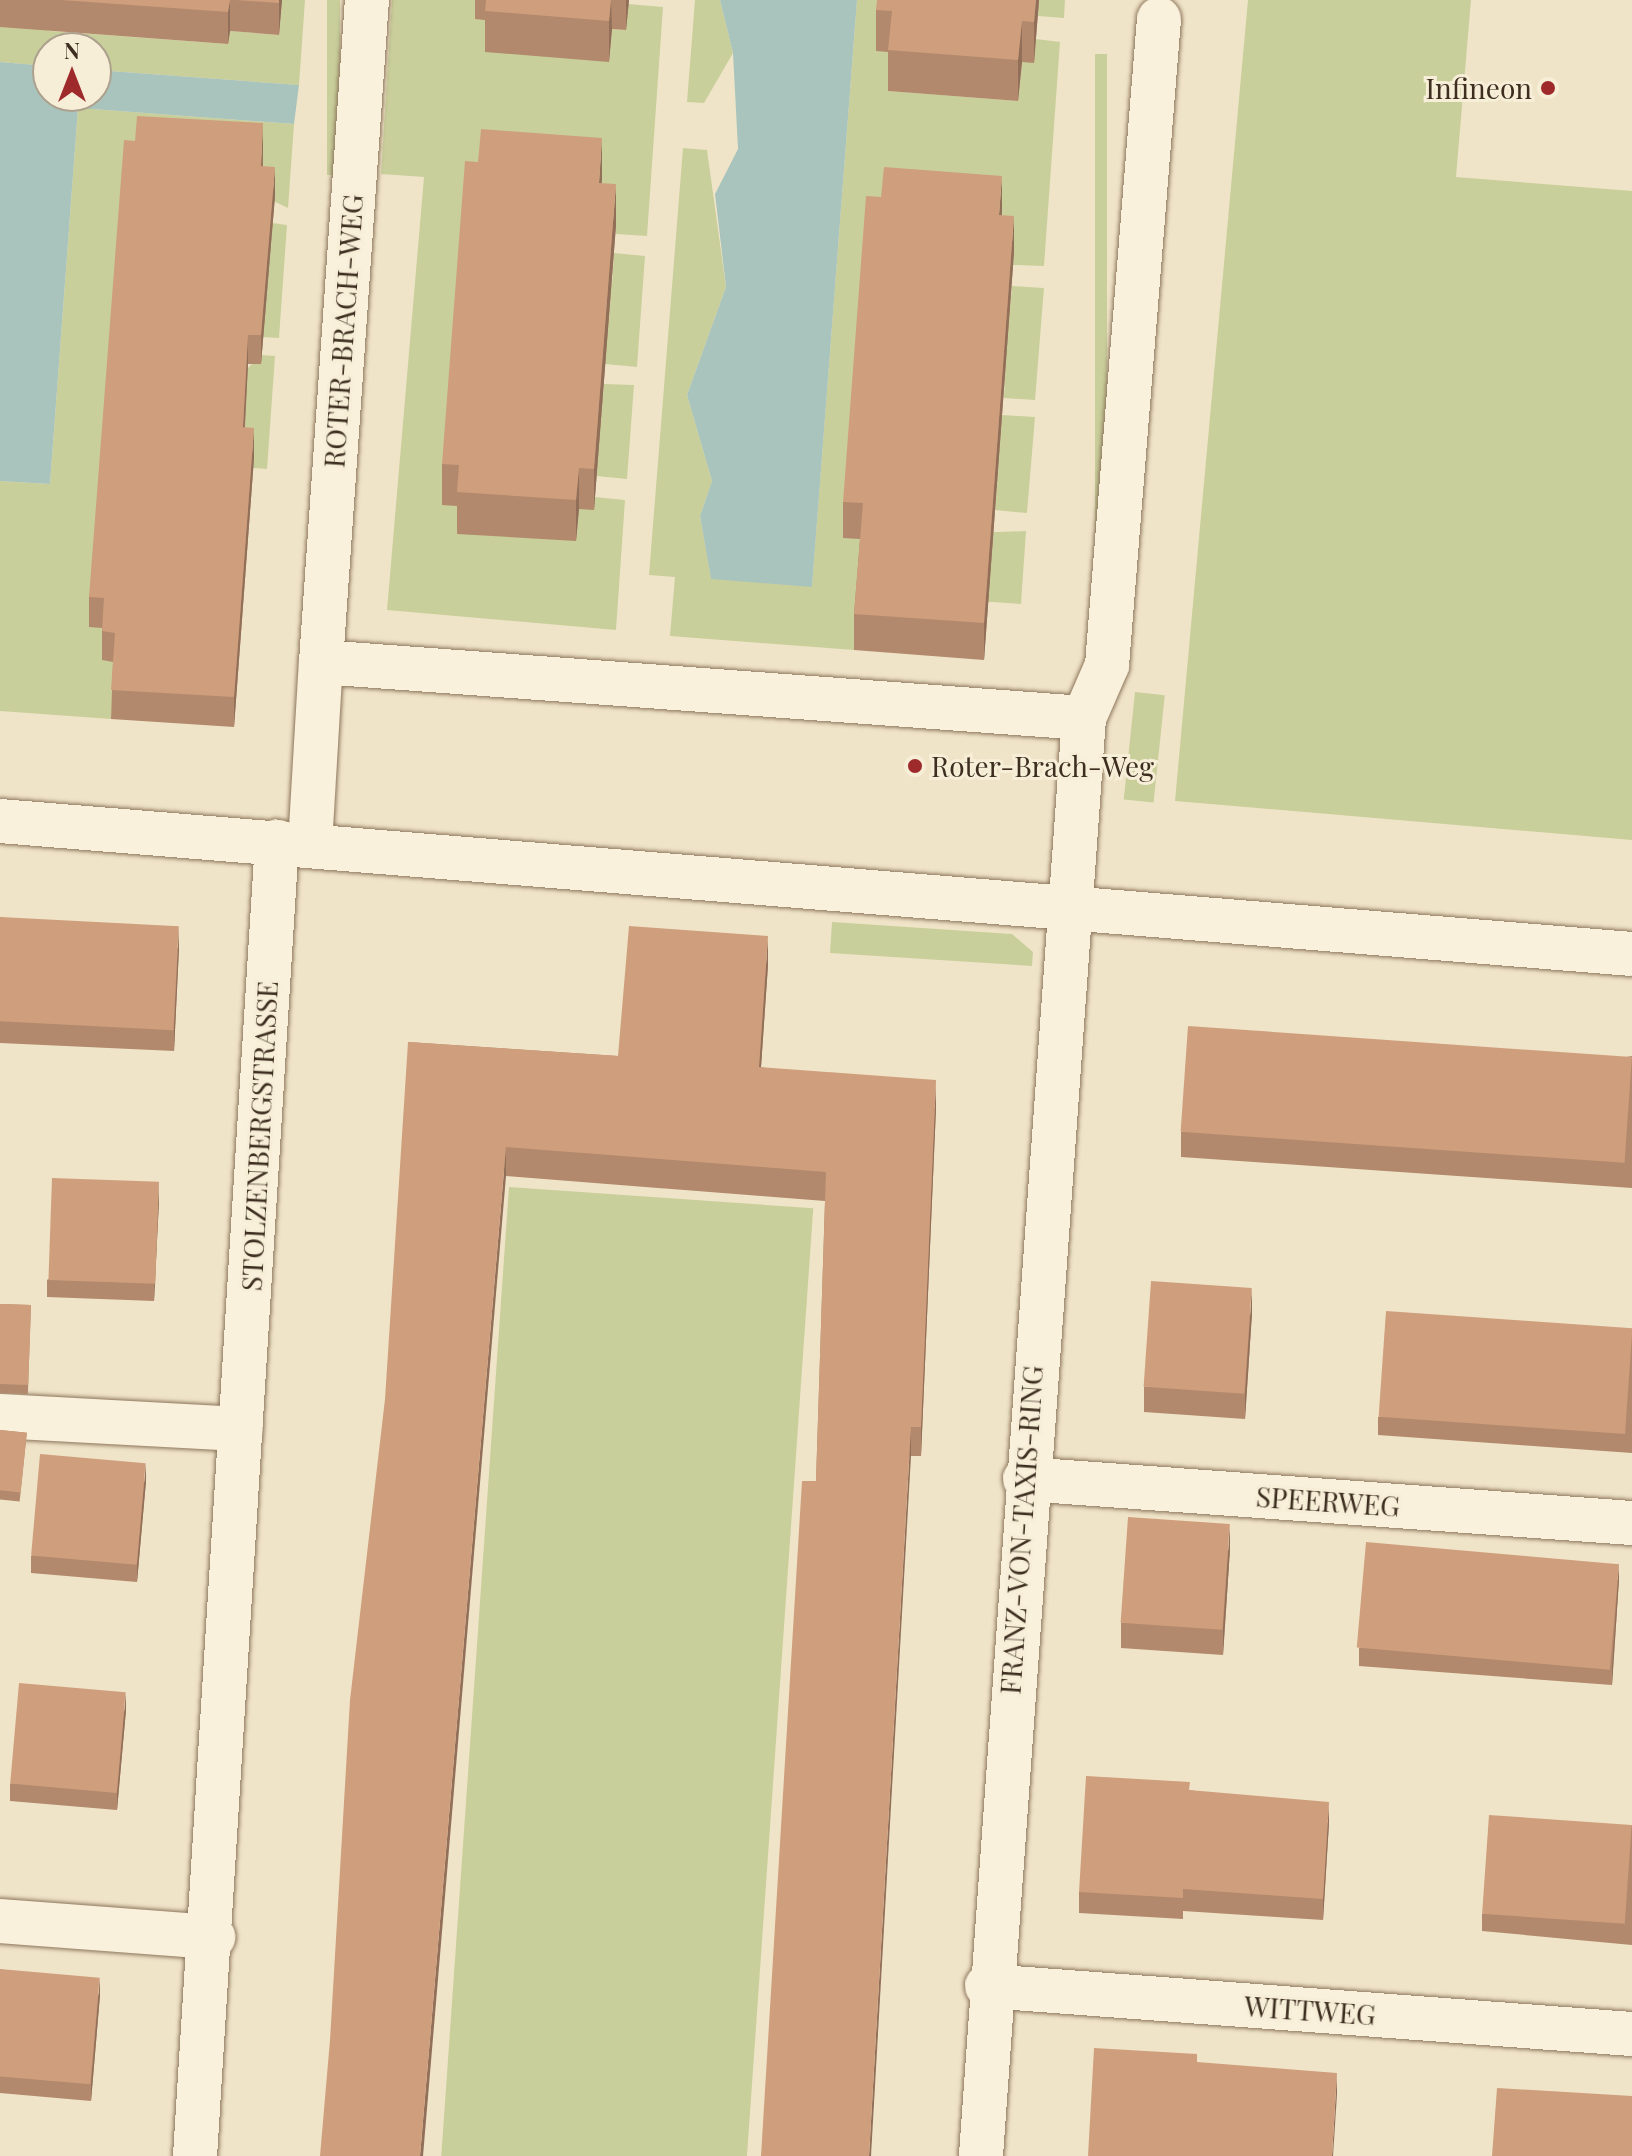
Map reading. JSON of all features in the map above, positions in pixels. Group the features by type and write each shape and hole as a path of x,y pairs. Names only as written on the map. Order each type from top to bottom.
{"street":[{"name":"ROTER-BRACH-WEG","path":"294,844 321,662 367,0"},
{"path":"1069,905 1084,718 1107,665 1159,19"},
{"path":"321,662 1084,718"},
{"path":"0,821 1069,905 1632,954"},
{"name":"STOLZENBERGSTRASSE","path":"195,2156 213,1937 241,1429 294,844"},
{"name":"FRANZ-VON-TAXIS-RING","path":"981,2156 987,1986 1069,905"},
{"path":"0,1416 241,1429"},
{"name":"SPEERWEG","path":"1025,1479 1632,1523"},
{"path":"0,1921 213,1937"},
{"name":"WITTWEG","path":"987,1986 1632,2034"}],"green space":[{"path":"282,0 305,0 299,85 112,71 112,36 228,44 230,31 279,35"},
{"path":"327,0 340,0 340,175 327,175"},
{"path":"392,0 476,0 488,20 609,62 612,29 626,30 628,4 663,7 647,236 616,234 616,225 459,506 576,541 579,509 595,497 625,500 616,630 387,610 424,177 381,174"},
{"path":"695,0 720,0 733,53 704,103 687,102"},
{"path":"857,0 880,0 892,52 889,91 1018,101 1022,62 1034,62 1036,39 1060,42 1044,266 1013,265 1014,253 999,251 1001,213 848,477 843,538 1026,531 1021,604 859,593 854,650 670,636 675,577 649,575 683,148 707,150 726,287 687,395 712,481 700,516 711,578 812,586"},
{"path":"1026,0 1065,0 1064,18 1038,16"},
{"path":"1248,0 1471,0 1456,177 1632,191 1632,840 1175,801"},
{"path":"0,14 50,31 64,32 32,32 32,65 0,62"},
{"path":"1095,54 1107,54 1107,608 1095,608"},
{"path":"112,111 294,124 288,208 261,195 263,153 89,626 104,628 115,662 111,719 0,711 0,481 50,484 78,112"},
{"path":"272,223 287,225 279,338 263,337 257,246 271,247"},
{"path":"614,253 645,256 637,367 605,364 595,284 612,285"},
{"path":"1012,286 1044,288 1035,400 1004,398 1005,372 991,370 994,315 1009,317"},
{"path":"261,355 275,356 267,469 253,468 228,388"},
{"path":"604,384 634,385 627,479 596,476 587,395 603,396"},
{"path":"1002,415 1035,417 1027,513 995,510 997,487 983,485 987,424 1001,425"},
{"path":"1135,692 1165,695 1154,803 1124,799"},
{"path":"832,922 1012,934 1033,952 1032,966 830,953"},
{"path":"509,1187 813,1208 747,2156 441,2156"}],"water":[{"path":"720,0 857,0 812,587 711,579 700,516 712,481 687,395 726,287 715,194 738,149 733,53"},
{"path":"0,62 32,65 32,112 78,112 50,484 0,481"},
{"path":"112,71 299,85 294,124 112,111"}],"building":[{"path":"61,0 230,0 228,12"},
{"path":"236,0 279,0 279,3"},
{"path":"486,0 611,0 609,21 485,11"},
{"path":"877,0 1036,0 1034,22 1022,21 1018,60 888,50 892,11 876,10"},
{"path":"137,116 263,123 261,166 275,167 261,335 248,335 243,427 254,428 234,697 111,690 115,633 102,631 104,598 89,597 124,140 135,141"},
{"path":"481,129 602,138 599,183 616,184 594,469 579,468 576,500 457,492 459,465 442,464 465,161 478,162"},
{"path":"884,167 1002,176 999,215 1014,216 984,623 854,614 863,503 843,502 866,196 881,197"},
{"path":"0,917 179,926 173,1030 0,1021"},
{"path":"629,926 768,936 759,1067 936,1080 921,1427 911,1427 869,2156 761,2156 802,1481 816,1481 826,1172 506,1147 420,2156 320,2156 350,1700 385,1399 408,1042 618,1056"},
{"path":"1188,1026 1632,1057 1625,1163 1181,1132"},
{"path":"52,1178 159,1182 155,1284 48,1280"},
{"path":"1151,1281 1252,1288 1244,1394 1144,1387"},
{"path":"0,1304 31,1305 28,1385 0,1384"},
{"path":"1386,1311 1632,1328 1625,1434 1379,1417"},
{"path":"0,1430 27,1433 21,1492 0,1490"},
{"path":"40,1454 146,1463 137,1565 31,1556"},
{"path":"1128,1517 1230,1524 1222,1630 1121,1623"},
{"path":"1366,1542 1619,1564 1610,1670 1357,1648"},
{"path":"19,1683 126,1692 117,1793 10,1784"},
{"path":"1086,1776 1190,1782 1189,1790 1329,1802 1323,1899 1183,1889 1183,1898 1079,1892"},
{"path":"1489,1815 1632,1825 1625,1924 1482,1914"},
{"path":"0,1969 100,1978 90,2084 0,2076"},
{"path":"1094,2048 1197,2054 1197,2062 1337,2073 1332,2156 1088,2156"},
{"path":"1497,2088 1632,2096 1632,2156 1492,2156"}],"place":[{"name":"Infineon","path":"1548,88"},
{"name":"Roter-Brach-Weg","path":"915,766"}]}
